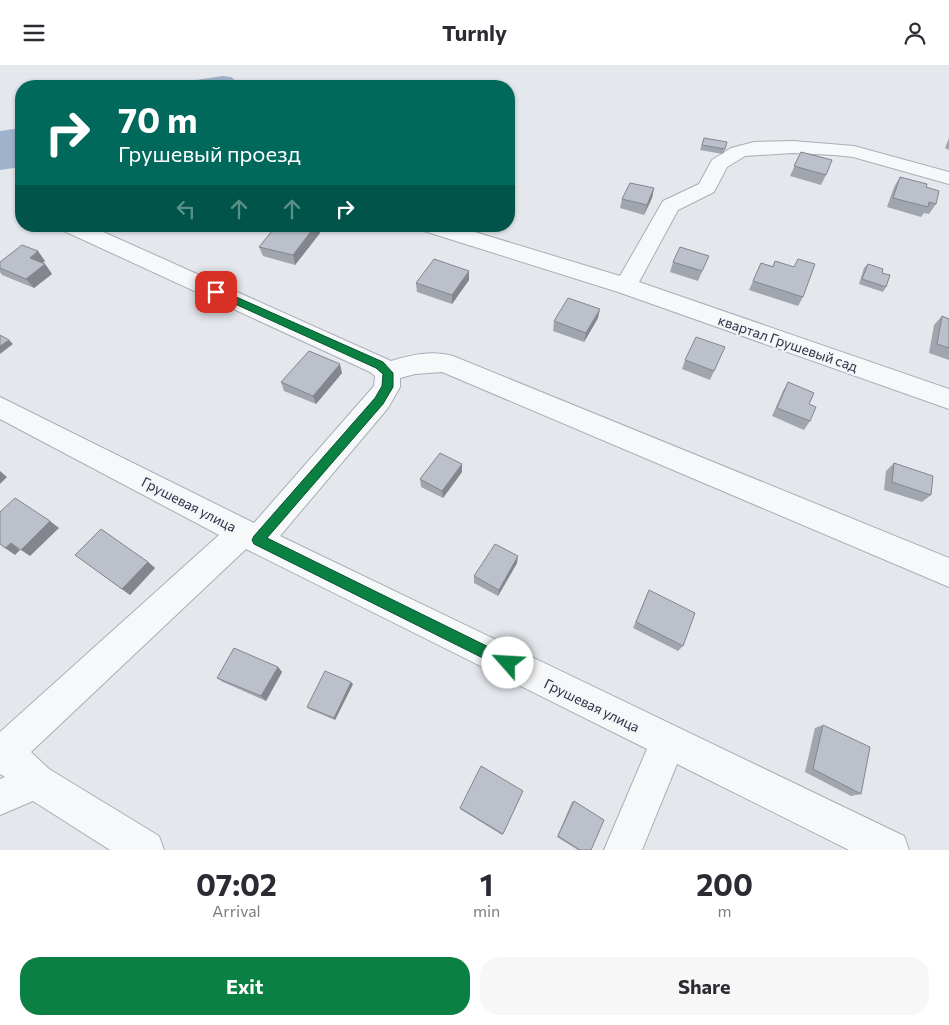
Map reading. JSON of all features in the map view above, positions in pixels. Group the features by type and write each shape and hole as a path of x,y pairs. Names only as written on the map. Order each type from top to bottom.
{"lane":[{"path":"626,286 670,206 707,188 719,164 738,152 754,148 834,149 854,152 949,178"},
{"path":"83,232 379,365 388,373 388,387 379,401 251,536 3,755 36,782 145,850"},
{"name":"квартал Грушевый сад","path":"450,232 626,286 949,399"},
{"path":"388,373 411,364 424,362 444,363 949,573"},
{"name":"Грушевая улица","path":"0,407 251,536 668,743 890,850"},
{"path":"623,850 668,743"},
{"path":"0,797 36,782"}],"water":[{"path":"222,76 231,77 235,80 196,80"},
{"path":"15,129 15,168 0,170 0,131"}],"building":[{"path":"704,138 727,142 725,149 702,145"},
{"path":"801,152 832,160 826,175 794,166"},
{"path":"900,177 927,184 926,187 939,191 936,204 929,202 928,207 893,198"},
{"path":"630,183 654,188 647,205 622,199"},
{"path":"271,232 310,232 293,255 259,247"},
{"path":"22,245 38,251 30,258 45,264 26,279 0,268 0,262"},
{"path":"680,247 709,256 702,271 673,262"},
{"path":"434,259 469,271 452,295 416,283"},
{"path":"798,259 815,264 803,297 753,281 761,263 773,267 775,261 794,267"},
{"path":"868,264 883,269 882,273 890,275 886,287 862,279"},
{"path":"568,298 600,309 586,333 554,321"},
{"path":"942,316 949,319 949,348 937,344"},
{"path":"0,335 9,340 0,346"},
{"path":"696,337 725,347 714,371 685,360"},
{"path":"309,351 340,364 313,396 281,382"},
{"path":"788,382 814,393 809,404 816,407 810,421 777,408"},
{"path":"440,453 462,464 442,491 420,479"},
{"path":"894,463 933,476 931,495 892,482"},
{"path":"15,498 50,521 21,550 11,543 5,548 0,544 0,512"},
{"path":"101,529 148,562 122,589 75,555"},
{"path":"495,544 518,556 499,590 474,576"},
{"path":"649,590 695,613 683,646 636,622"},
{"path":"234,648 278,667 261,696 217,678"},
{"path":"325,671 351,682 334,718 307,707"},
{"path":"823,725 870,747 861,794 813,769"},
{"path":"481,766 523,791 503,834 460,808"},
{"path":"574,801 604,820 591,850 580,850 558,836"}],"route":[{"path":"216,292 379,365 388,373 388,387 379,401 258,540 508,663"}]}
